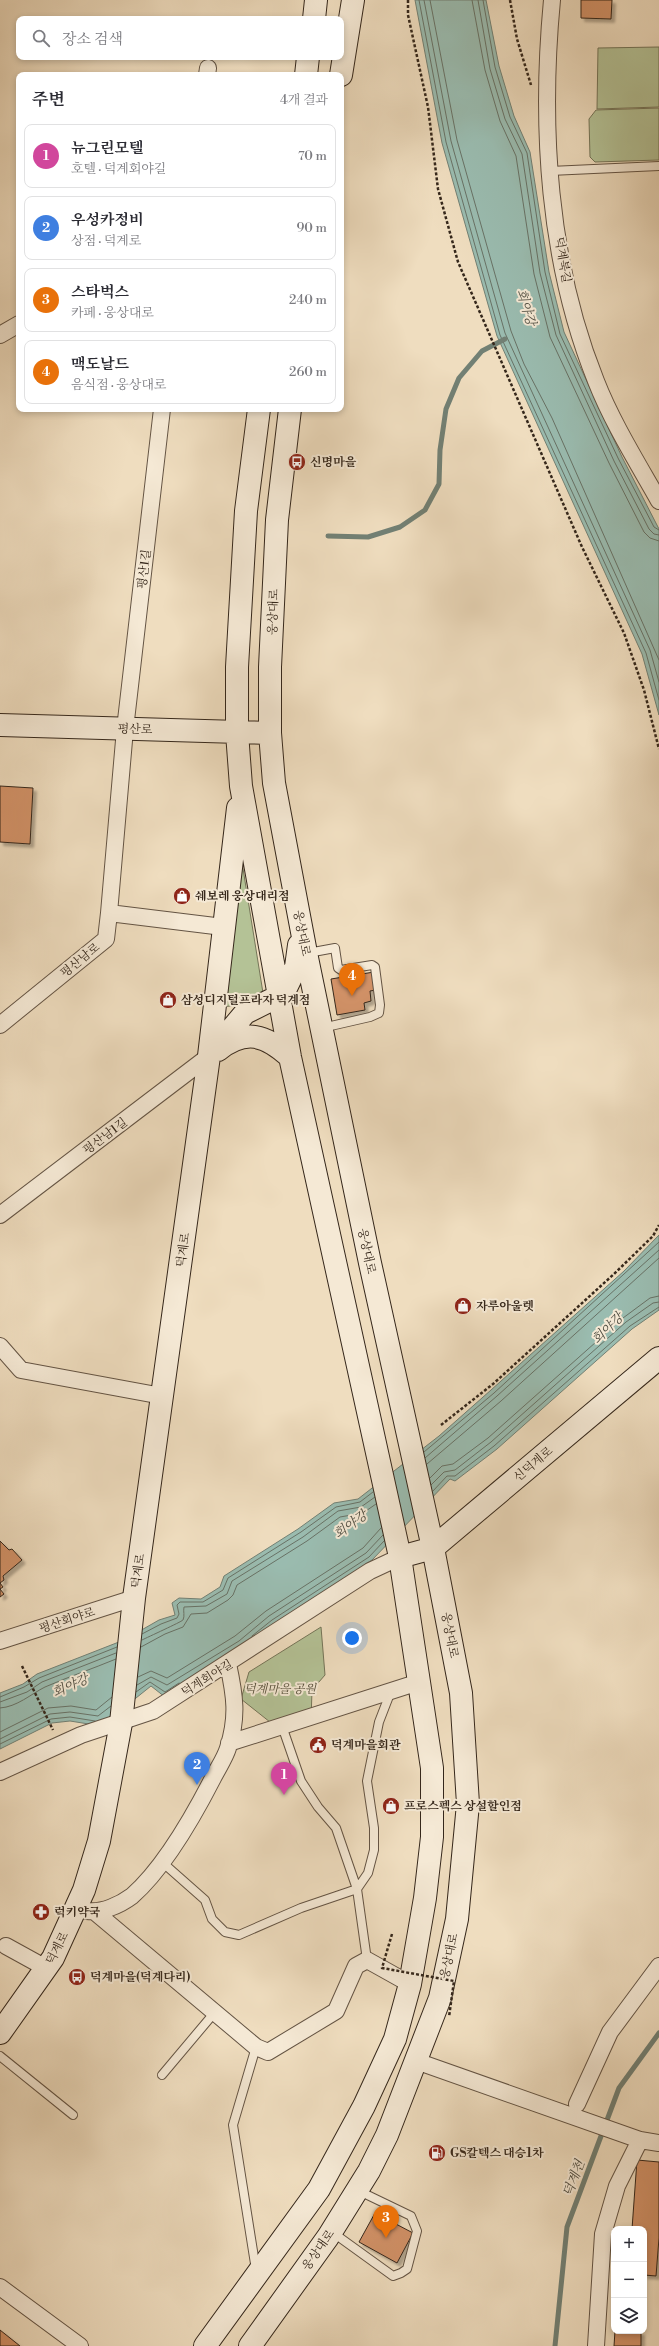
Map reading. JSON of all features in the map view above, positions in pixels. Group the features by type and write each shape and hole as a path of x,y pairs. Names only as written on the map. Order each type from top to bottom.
{"main road":[{"path":"314,16 316,0"},
{"path":"344,56 353,0"},
{"path":"306,72 308,60"},
{"path":"341,72 343,60"},
{"path":"205,2346 319,2189 364,2106 395,2039 410,1984 425,1898 432,1837 432,1768 399,1550 290,1057 241,786 237,733 237,667 246,511 259,412"},
{"name":"웅상대로","path":"250,2346 331,2232 388,2135 440,1998 457,1919 468,1804 461,1693 433,1548 405,1427 277,810 270,733 270,668 276,520 290,412"},
{"name":"평산로","path":"0,725 270,733"},
{"name":"덕계로","path":"0,2034 86,1910 84,1890 99,1841 122,1717 133,1604 209,1056 223,926 241,786"},
{"path":"209,1056 245,1013 278,996 293,976 300,926"},
{"path":"209,1056 226,1043 242,1037 257,1037 269,1040 290,1057"},
{"name":"신덕계로","path":"399,1550 433,1548 659,1358"}],"street":[{"name":"덕계북길","path":"552,0 547,104 550,171 561,258 586,354 596,382 659,501"},
{"path":"0,336 16,326"},
{"name":"평산1길","path":"109,913 125,729 162,412"},
{"path":"109,913 223,926"},
{"name":"평산남로","path":"0,1025 106,939 109,913"},
{"name":"평산남1길","path":"0,1215 209,1056"},
{"path":"0,1346 5,1364 21,1370 162,1396"},
{"name":"덕계회야길","path":"0,1772 122,1717 153,1711 228,1664 370,1571 399,1550"},
{"name":"평산회야로","path":"0,1641 133,1604"},
{"path":"86,1910 114,1906 132,1896 162,1862 200,1803 229,1743 236,1701 228,1664"},
{"path":"229,1743 419,1682"},
{"path":"86,1910 215,2012 256,2047 268,2052 336,2011 356,1966 367,1960 410,1984"},
{"path":"6,1946 46,1968"},
{"path":"578,2104 610,2032 659,1966"},
{"path":"416,2062 558,2110 640,2140 659,2143"},
{"path":"596,2346 603,2234 618,2186 640,2140"},
{"path":"0,2287 80,2346"}],"lane":[{"path":"550,171 659,166"},
{"path":"306,953 335,948 338,968 341,970 372,965 375,966 380,1005 379,1013 370,1017 321,1028"},
{"path":"162,1862 205,1900 212,1919 225,1932 240,1935 301,1908 357,1888 368,1873 374,1850 374,1828 367,1781 379,1722 391,1691"},
{"path":"282,1726 301,1781 318,1807 336,1828 357,1888 367,1960"},
{"path":"162,2075 215,2012"},
{"path":"256,2047 233,2125 257,2274"},
{"path":"0,2056 73,2115"},
{"path":"331,2232 393,2276 402,2273 407,2269 417,2231 411,2216 357,2190"}],"path":[{"path":"408,0 408,15 428,108 438,189 458,262 496,353 582,547 624,633 644,690 659,749"},
{"path":"510,0 525,68 537,102 547,104"},
{"path":"441,1425 492,1384 614,1274 653,1236 659,1225"},
{"path":"22,1666 50,1726"},
{"path":"392,1934 382,1968 454,1981 449,2017"}],"green space":[{"path":"659,47 659,107 597,109 598,48"},
{"path":"659,108 659,160 595,162 590,157 589,119 596,110"},
{"path":"240,850 263,993 241,1005 220,1007"},
{"name":"덕계마을 공원","path":"321,1627 325,1675 312,1690 311,1721 280,1730 241,1699 249,1672"}],"water":[{"name":"회야강","path":"415,0 486,0 499,66 514,116 530,152 549,272 564,332 622,457 659,529 659,715 642,654 497,336 442,143"},
{"name":"회야강","path":"659,1235 659,1310 632,1329 497,1449 455,1481 450,1479 372,1560 165,1697 151,1686 101,1726 70,1721 52,1723 0,1749 0,1693 23,1684 37,1674 124,1640 159,1620 175,1615 172,1603 179,1598 201,1599 220,1587 224,1576 298,1529 334,1503 358,1499 439,1436 624,1271"}],"building":[{"path":"581,0 612,0 611,19 581,18"},
{"path":"0,786 33,788 30,844 0,842"},
{"path":"374,972 376,990 370,991 371,1001 364,1003 365,1010 337,1015 331,979"},
{"path":"0,1541 9,1550 12,1549 22,1560 3,1576 4,1580 0,1583"},
{"path":"0,1589 4,1594 0,1597"},
{"path":"637,2160 659,2162 659,2238 656,2276 647,2275 647,2226 632,2226"},
{"path":"375,2213 413,2233 397,2263 359,2242"},
{"path":"0,2330 20,2346 0,2346"},
{"path":"615,2334 641,2334 641,2346 614,2346"}],"waterway":[{"path":"328,536 368,537 400,527 425,510 439,484 440,450 446,409 459,378 482,351 505,339"},
{"name":"덕계천","path":"555,2346 567,2227 619,2088 659,2033"}],"place":[{"name":"신명마을","path":"297,462"},
{"name":"쉐보레 웅상대리점","path":"182,896"},
{"name":"맥도날드","path":"352,996"},
{"name":"삼성디지털프라자 덕계점","path":"168,1000"},
{"name":"자루아울렛","path":"463,1306"},
{"name":"덕계마을회관","path":"318,1745"},
{"name":"우성카정비","path":"197,1785"},
{"name":"뉴그린모텔","path":"284,1795"},
{"name":"프로스펙스 상설할인점","path":"391,1806"},
{"name":"럭키약국","path":"41,1912"},
{"name":"덕계마을(덕계다리)","path":"77,1977"},
{"name":"GS칼텍스 대승1차","path":"437,2153"},
{"name":"스타벅스","path":"386,2238"}]}
